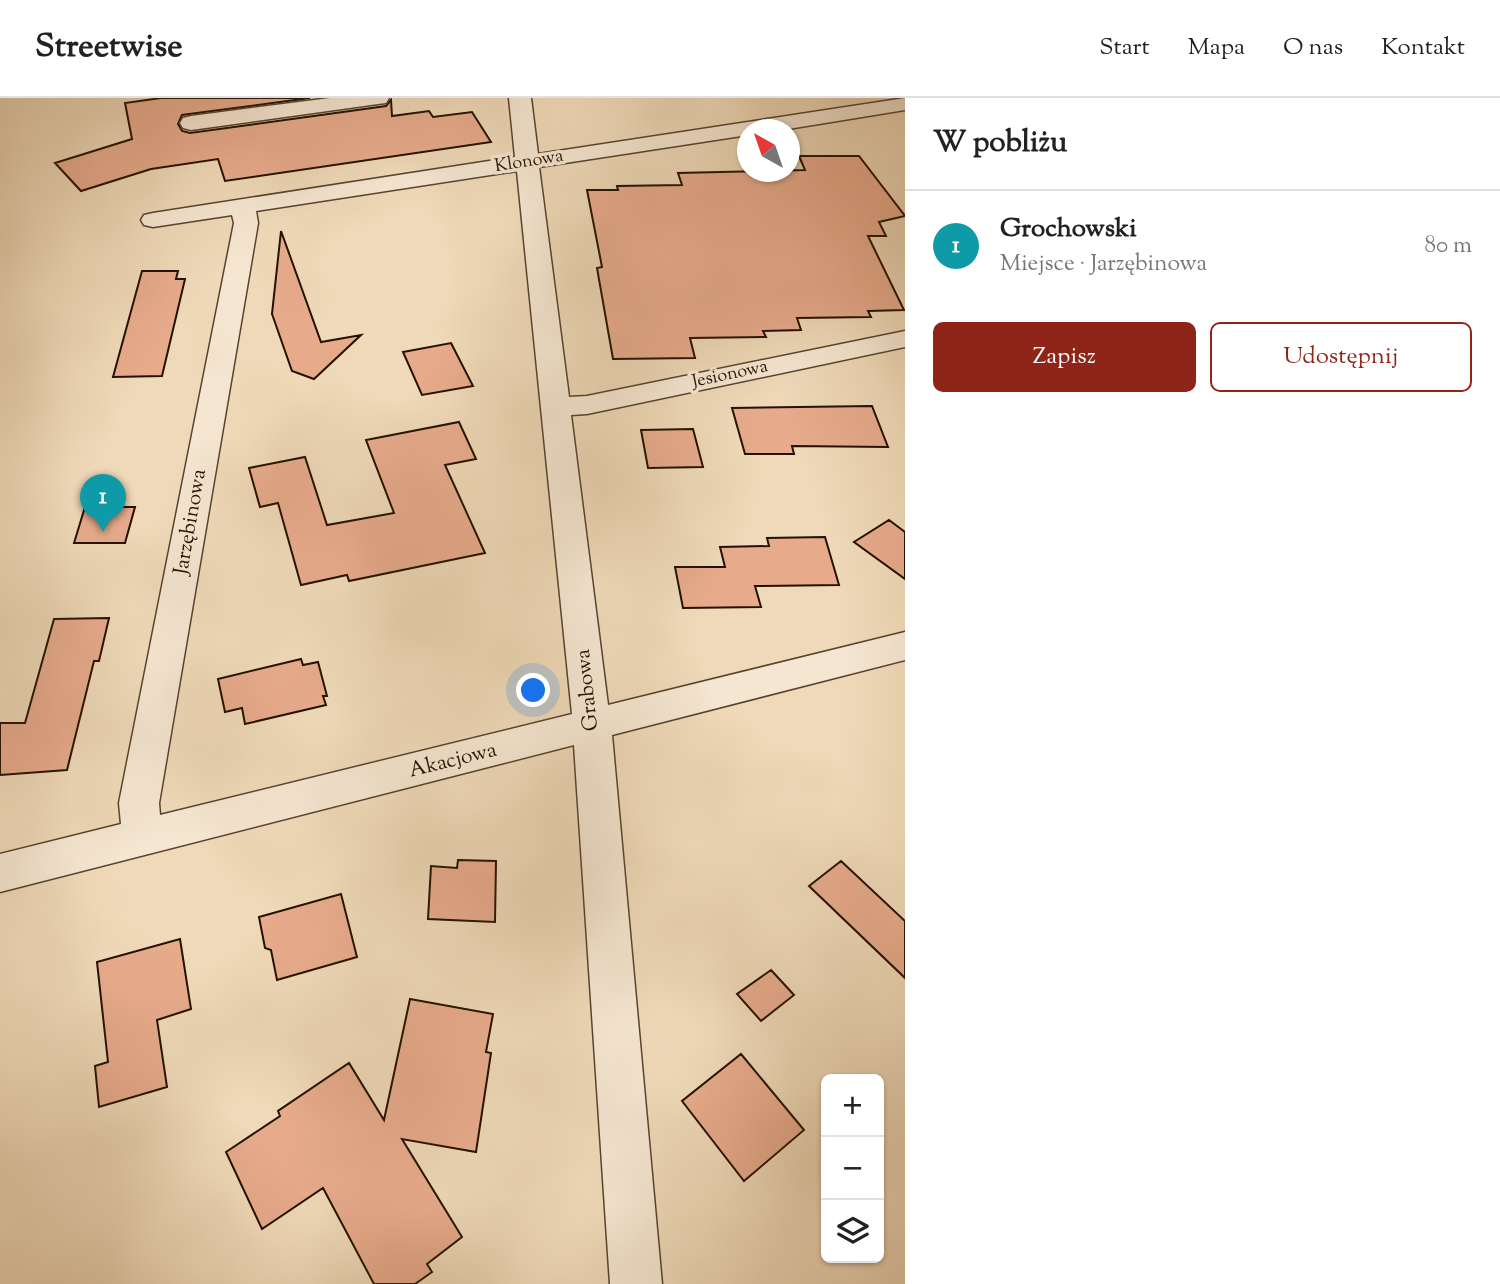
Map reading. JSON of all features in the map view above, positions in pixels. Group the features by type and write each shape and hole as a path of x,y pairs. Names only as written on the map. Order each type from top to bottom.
{"street":[{"path":"191,123 378,98"},
{"name":"Grabowa","path":"520,98 592,726 636,1284"},
{"name":"Klonowa","path":"153,220 905,104"},
{"name":"Jarzębinowa","path":"143,838 139,803 246,223 243,206"},
{"name":"Jesionowa","path":"555,407 587,405 905,339"},
{"name":"Akacjowa","path":"0,873 905,646"}],"building":[{"path":"161,98 310,98 182,115 178,124 182,131 190,133 386,106 391,100 392,116 429,111 433,117 472,112 491,142 225,181 218,159 151,169 81,191 55,163 132,139 125,103"},
{"path":"800,156 859,156 905,216 879,222 886,236 868,236 904,310 868,311 871,317 797,318 801,330 763,331 766,337 690,338 695,358 613,359 597,268 602,267 587,190 618,190 617,186 682,185 678,173 737,172 737,182 800,182 800,170 805,170"},
{"path":"281,231 321,342 361,335 314,379 292,371 272,314"},
{"path":"142,271 178,271 176,279 185,279 162,376 113,377"},
{"path":"451,343 473,386 422,395 403,352"},
{"path":"872,406 888,447 792,446 794,454 745,454 732,408"},
{"path":"459,422 476,459 445,465 485,553 349,581 347,575 301,585 278,503 260,507 249,468 305,457 327,525 394,513 366,440"},
{"path":"693,429 703,467 648,468 641,430"},
{"path":"85,507 135,507 125,543 74,543"},
{"path":"889,520 905,532 905,579 854,542"},
{"path":"825,537 839,585 755,586 761,607 683,608 675,567 725,567 720,547 769,546 767,538"},
{"path":"109,618 99,661 94,661 67,770 0,775 0,723 25,723 54,619"},
{"path":"301,659 303,665 318,662 327,696 323,696 326,705 245,724 242,708 225,712 218,679"},
{"path":"458,860 496,861 495,922 428,919 431,866 457,868"},
{"path":"841,861 905,921 905,978 809,886"},
{"path":"341,894 357,957 277,980 271,950 265,948 259,917"},
{"path":"180,939 191,1009 157,1020 167,1087 99,1107 95,1066 108,1062 97,962"},
{"path":"771,970 794,995 761,1021 737,994"},
{"path":"410,999 493,1014 486,1052 491,1053 476,1152 402,1139 462,1237 427,1264 432,1272 415,1284 374,1284 323,1188 262,1229 226,1152 280,1116 278,1111 349,1063 384,1120"},
{"path":"741,1054 804,1130 744,1181 682,1101"}],"place":[{"name":"Grochowski","path":"103,532"}]}
